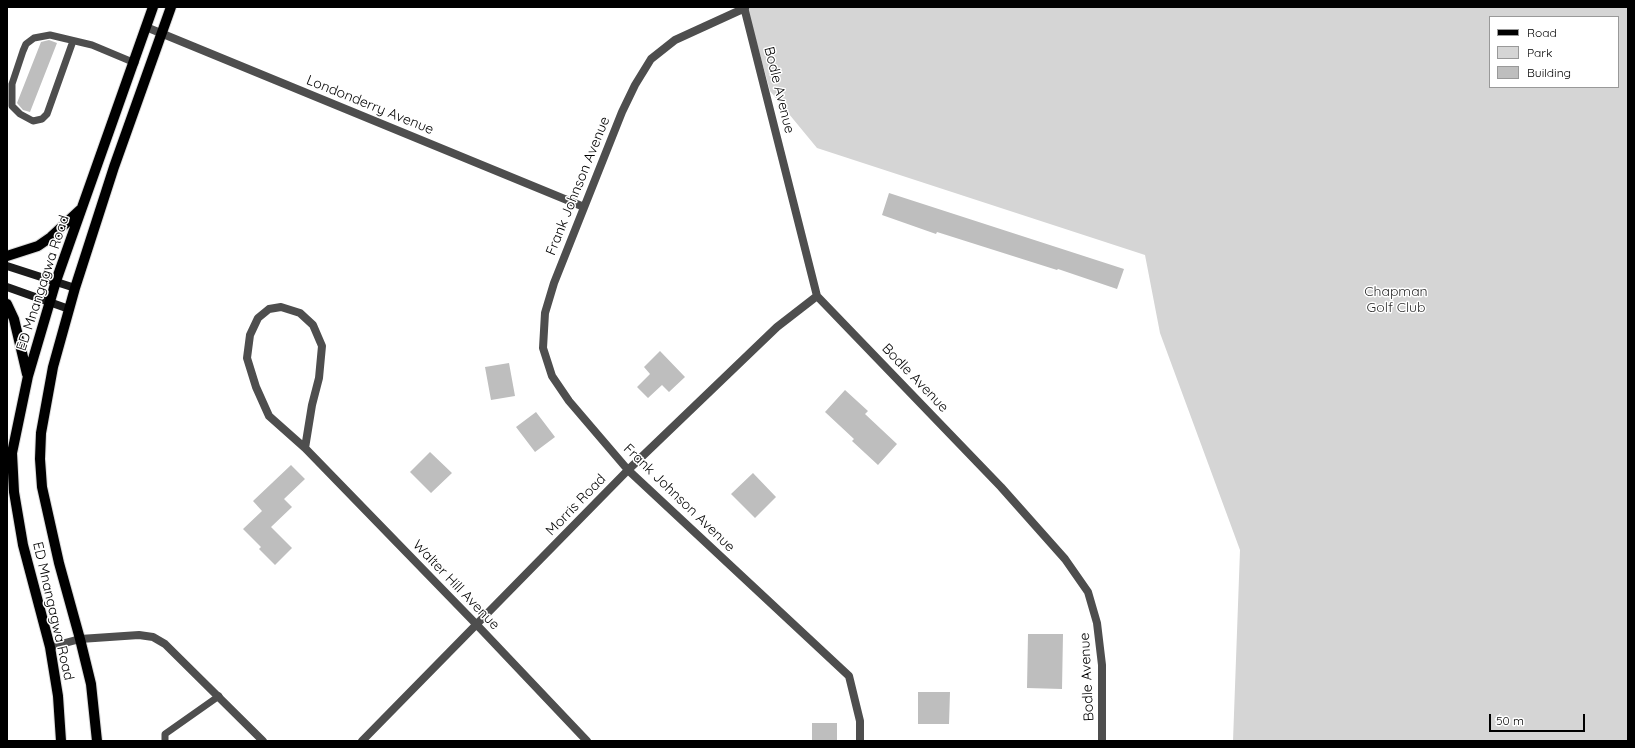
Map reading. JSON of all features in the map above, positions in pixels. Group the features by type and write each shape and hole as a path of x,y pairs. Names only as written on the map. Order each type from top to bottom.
{"main road":[{"name":"ED Mnangagwa Road","path":"61,741 58,696 50,647 23,545 14,492 12,453 28,376 56,281 154,7"},
{"name":"ED Mnangagwa Road","path":"97,741 91,684 50,530 42,486 40,459 41,433 53,367 75,288 114,167 171,7"},
{"path":"7,256 38,246 51,237 82,209"},
{"path":"7,266 75,288"},
{"path":"7,287 69,309"},
{"path":"7,304 14,319 28,376"}],"street":[{"name":"Frank Johnson Avenue","path":"744,8 675,40 652,59 635,85 622,112 549,298 545,314 543,348 552,376 569,401 628,470 849,676 860,721 860,741"},
{"name":"Bodle Avenue","path":"744,8 817,296 1001,487 1066,559 1088,592 1097,623 1102,665 1102,741"},
{"name":"Londonderry Avenue","path":"146,27 584,207"},
{"name":"Morris Road","path":"362,741 628,470 777,327 817,296"},
{"name":"Walter Hill Avenue","path":"306,448 312,405 319,378 322,346 313,325 300,313 281,307 269,309 258,318 250,335 247,358 256,387 269,416 306,448 587,741"},
{"path":"50,647 80,639 138,635 153,638 165,644 262,741"}],"lane":[{"path":"73,41 47,114 42,119 33,121 20,114 12,106 12,84 26,44 34,38 50,35 92,45 135,63"},
{"path":"165,741 165,734 218,696"}],"green space":[{"name":"Chapman Golf Club","path":"747,7 1628,7 1628,741 1233,741 1240,550 1160,333 1145,255 817,148 770,91"}],"building":[{"path":"49,40 57,43 30,112 23,110 17,103 41,42"},
{"path":"889,193 1124,269 1117,289 1058,269 1057,270 937,232 936,234 882,215"},
{"path":"660,351 685,377 669,392 662,385 648,398 637,387 650,374 644,367"},
{"path":"509,363 515,396 491,400 485,367"},
{"path":"845,390 868,411 865,414 897,444 878,465 852,441 854,439 825,412"},
{"path":"536,412 555,437 535,452 516,427"},
{"path":"430,452 452,473 431,493 410,472"},
{"path":"291,465 305,479 284,499 292,507 271,527 292,548 275,565 259,549 261,547 243,529 262,511 253,501"},
{"path":"753,473 776,497 755,518 731,494"},
{"path":"1028,634 1063,634 1062,689 1027,688"},
{"path":"918,692 950,692 949,724 918,724"},
{"path":"812,723 837,723 837,741 812,741"}]}
